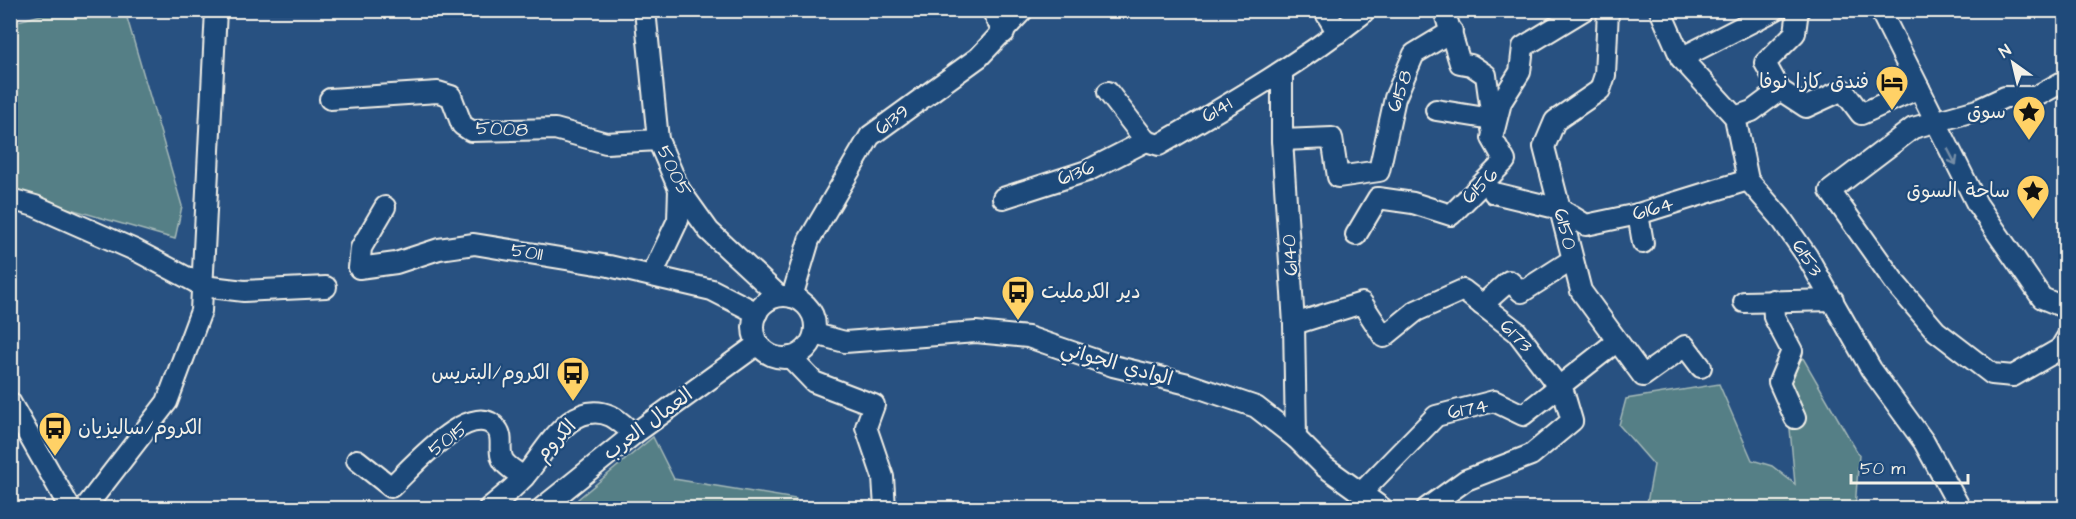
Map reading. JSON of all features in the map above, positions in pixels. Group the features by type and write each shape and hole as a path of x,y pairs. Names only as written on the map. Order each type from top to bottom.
{"street":[{"path":"85,508 168,402 201,311 216,10"},
{"name":"5005","path":"645,10 658,140 679,189 709,231 786,297"},
{"path":"992,10 1004,33"},
{"name":"6139","path":"786,297 809,240 870,136 979,57 1004,33 1023,10"},
{"path":"1324,10 1338,33"},
{"name":"6141","path":"1146,141 1159,145 1282,72 1338,33 1362,14 1361,10"},
{"path":"1436,110 1492,128 1486,75 1471,65 1460,63 1444,10"},
{"name":"6156","path":"1356,235 1378,198 1413,203 1451,215 1505,161 1492,128 1501,102 1520,72 1523,47 1584,10"},
{"name":"6150","path":"1608,10 1605,75 1600,90 1555,122 1544,147 1572,260 1581,291 1643,376 1685,346 1701,367"},
{"path":"1660,10 1681,58 1735,117 1752,111 1780,90"},
{"path":"1681,58 1775,10"},
{"path":"1798,10 1795,33 1765,63 1780,90 1806,106 1843,90 1861,114 1919,88"},
{"path":"1880,10 1977,204 2042,298 2066,308 2066,322"},
{"name":"6158","path":"1282,140 1332,138 1338,177 1378,171 1395,98 1414,54 1452,31"},
{"name":"6140","path":"1282,72 1282,140 1294,324 1296,438"},
{"path":"2066,81 2034,98 2005,97 1977,110 1913,128 1830,190 1896,284 1936,331 1992,374 2013,376 2060,349 2066,339"},
{"name":"5008","path":"330,99 438,92 451,96 462,125 471,131 555,129 606,143 658,140"},
{"path":"1108,92 1146,141"},
{"name":"6153","path":"1735,117 1748,180 1780,217 1833,300 1871,369 1924,442 1959,508"},
{"name":"6136","path":"1003,198 1087,171 1146,141"},
{"name":"6164","path":"1494,193 1560,209 1586,225 1638,214 1748,180"},
{"path":"652,275 678,219 679,189"},
{"path":"10,199 35,206 137,251 203,286 244,291 326,287"},
{"name":"5011","path":"385,207 361,248 359,268 396,263 439,249 474,244 652,275 712,290 757,313"},
{"path":"1638,214 1643,243"},
{"path":"1482,304 1509,281 1522,292 1572,260"},
{"name":"6173","path":"1294,324 1362,303 1384,338 1416,311 1463,290 1517,332 1564,394 1572,422 1531,455 1466,480 1427,508"},
{"path":"786,297 808,307 815,325 815,334 806,350 790,357 772,355 758,344 753,328 757,313 770,299 786,297"},
{"path":"1773,300 1774,317 1792,351 1779,382 1795,418"},
{"path":"1744,302 1833,300"},
{"name":"الوادي الجواني","path":"815,334 845,342 976,332 1028,337 1113,366 1188,384 1256,407 1296,438 1325,467 1382,508"},
{"name":"6174","path":"1360,493 1436,416 1494,401 1523,414 1616,342"},
{"name":"العمال العرب","path":"542,508 633,434 758,344"},
{"path":"790,357 814,382 874,405 866,427 883,477 885,508"},
{"path":"10,402 70,508"},
{"name":"الكروم","path":"489,508 524,477 543,449 563,428 580,415 596,411 613,417 633,434"},
{"name":"5015","path":"357,460 391,487 458,426 473,419 488,421 498,430 501,441 500,453 504,463 524,477"}],"green space":[{"path":"57,11 125,11 182,206 175,239 11,192 10,23"},
{"path":"1803,358 1859,455 1855,508 1646,508 1654,465 1619,425 1626,399 1719,384 1752,460 1772,466 1795,484 1785,373"},
{"path":"653,437 674,479 796,499 795,508 576,508 578,499"}],"place":[{"name":"فندق كازا نوفا","path":"1892,111"},
{"name":"سوق","path":"2029,141"},
{"name":"ساحة السوق","path":"2033,220"},
{"name":"دير الكرمليت","path":"1018,321"},
{"name":"الكروم/البتريس","path":"573,402"},
{"name":"الكروم/ساليزيان","path":"55,457"}]}
